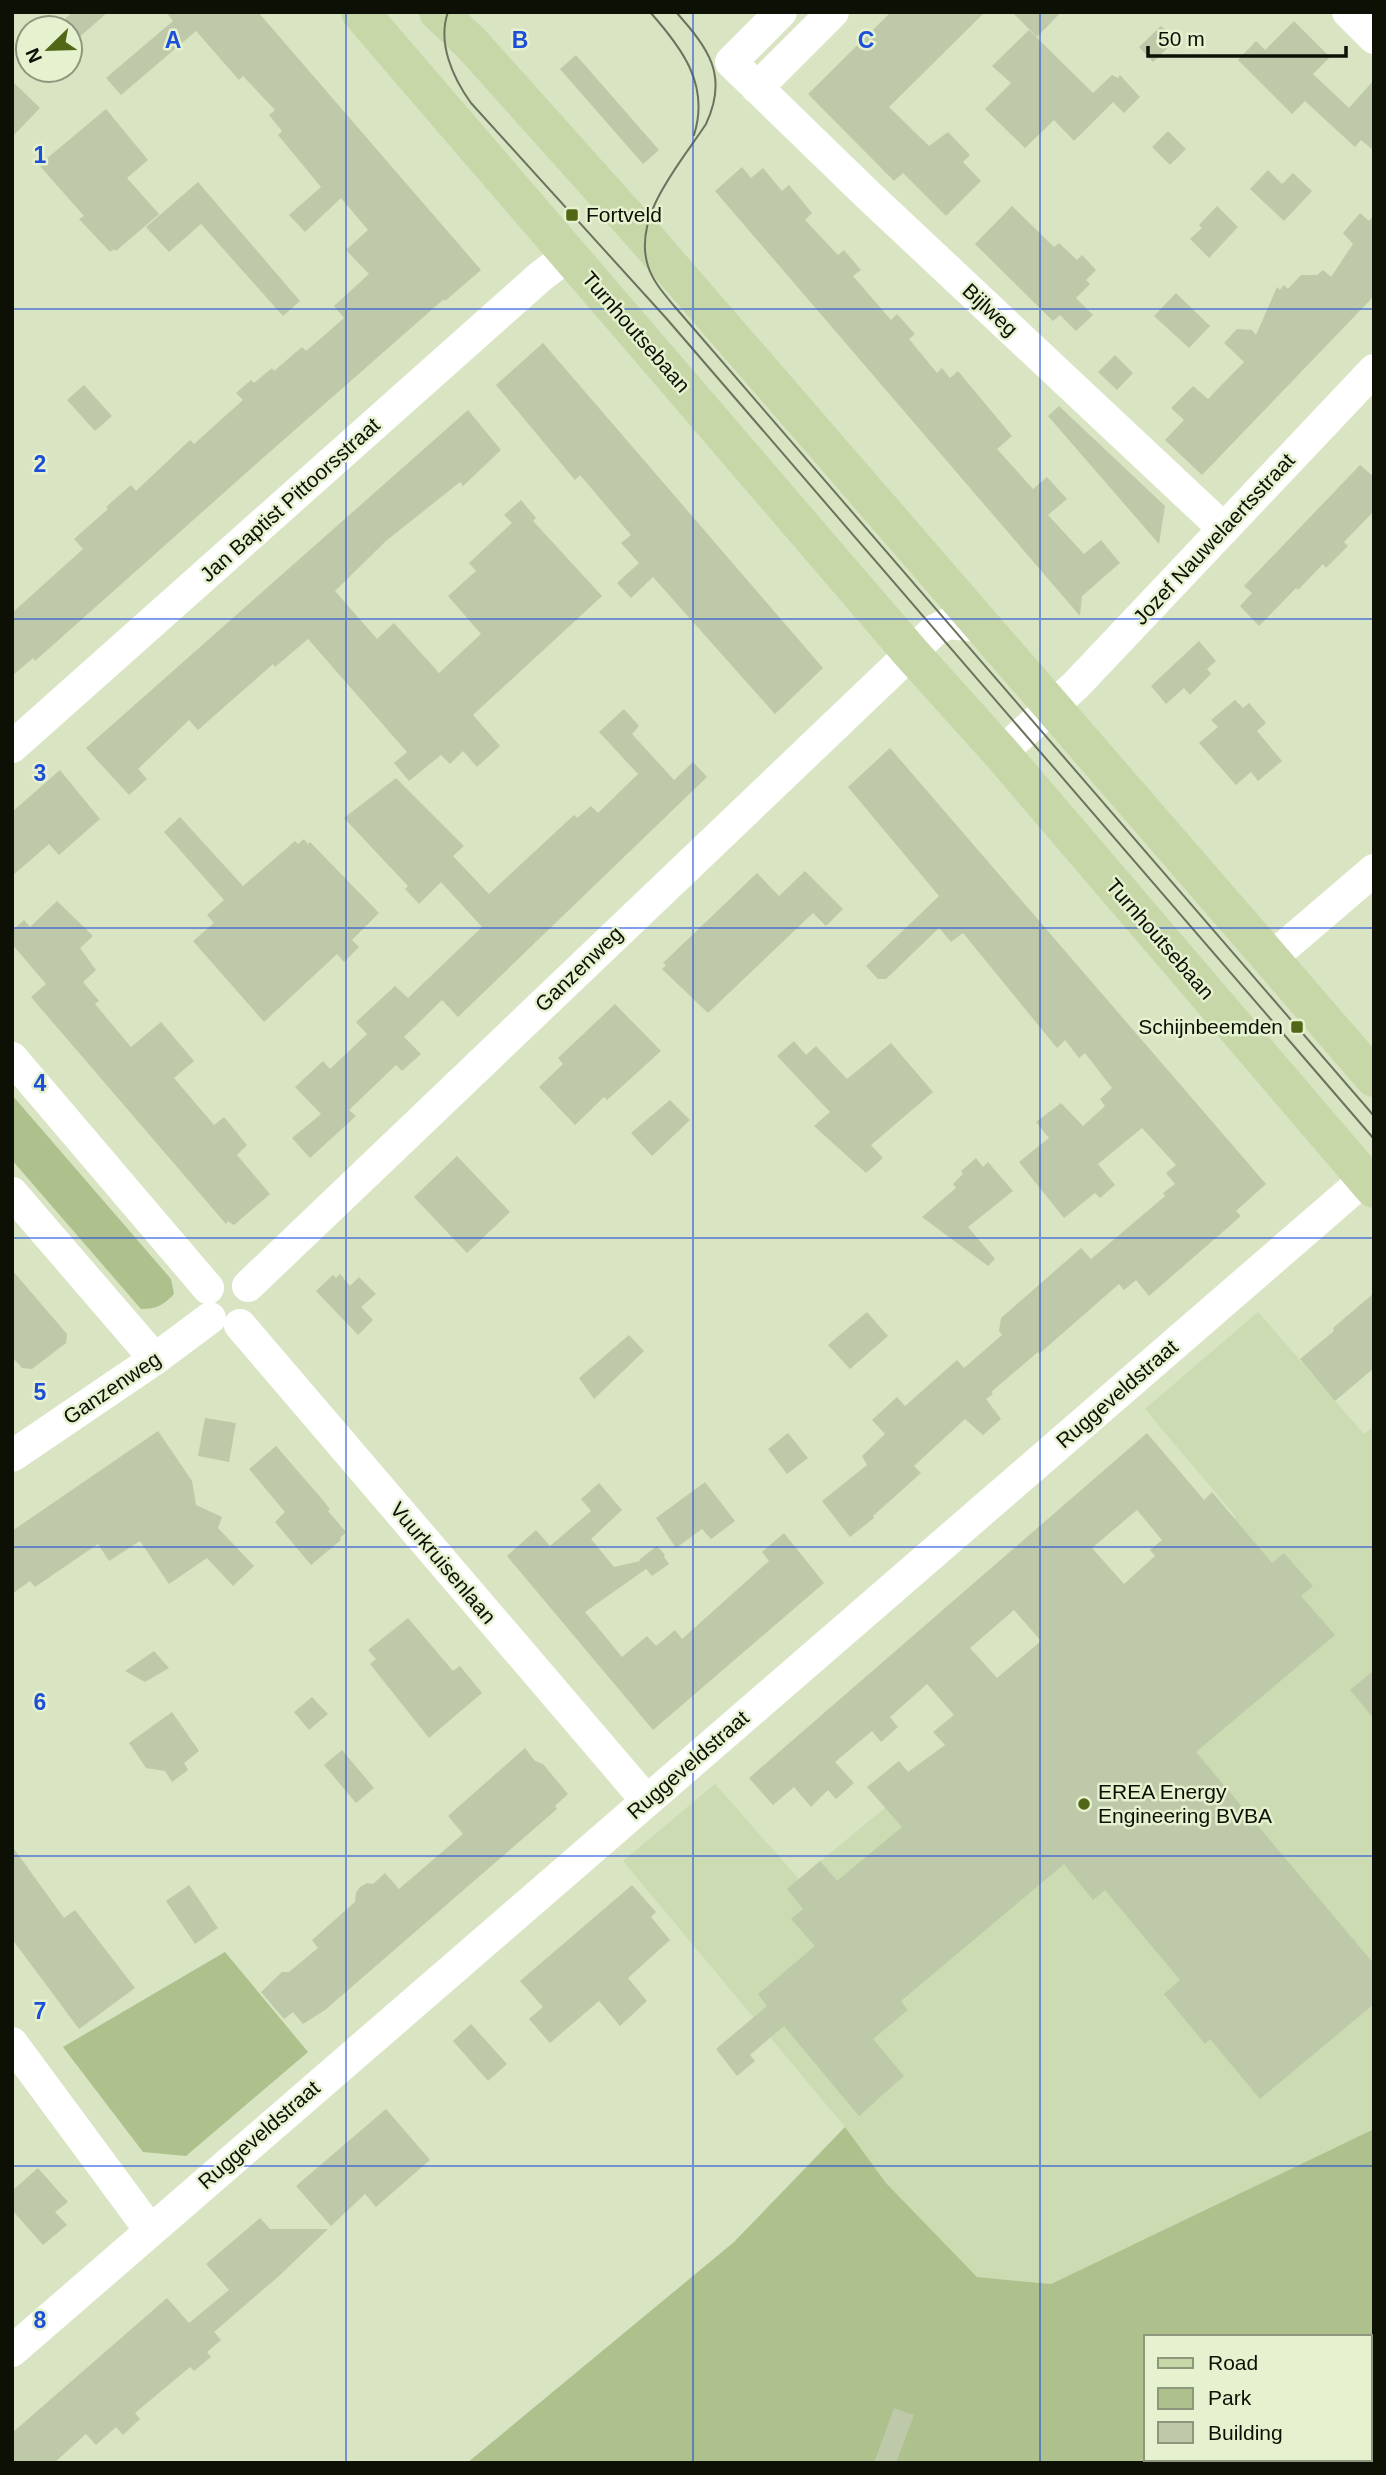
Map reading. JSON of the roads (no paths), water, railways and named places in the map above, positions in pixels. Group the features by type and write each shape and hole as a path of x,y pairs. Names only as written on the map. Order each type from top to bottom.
{"main road":[{"name":"Turnhoutsebaan","path":"360,12 911,653 1001,753 1369,1184"},
{"path":"438,12 478,51 644,236 1374,1078"}],"street":[{"name":"Bijlweg","path":"781,12 731,62 1224,530"},
{"path":"757,88 833,12"},
{"path":"1348,12 1374,38"},
{"name":"Jan Baptist Pittoorsstraat","path":"12,747 569,254"},
{"name":"Jozef Nauwelaertsstraat","path":"1054,708 1374,370"},
{"path":"911,653 935,629 949,623 985,627"},
{"name":"Ganzenweg","path":"248,1286 911,653"},
{"path":"1001,753 1054,708"},
{"path":"1269,960 1374,870"},
{"path":"12,1058 209,1303 223,1326 240,1325 253,1312 255,1303 248,1286 233,1277 223,1277 209,1303"},
{"name":"Ruggeveldstraat","path":"12,2351 647,1801 1369,1184"},
{"path":"12,1193 155,1359"},
{"name":"Ganzenweg","path":"12,1456 155,1359 209,1303"},
{"name":"Vuurkruisenlaan","path":"240,1325 647,1801"},
{"path":"12,2043 150,2230"}],"tram line":[{"path":"448,12 444,36 449,60 458,83 471,103 666,318 1374,1139"},
{"path":"650,12 673,39 696,84 698,117 694,135"},
{"path":"676,12 706,50 712,63 716,91 706,124 672,173 652,210 645,247 648,266 656,283 1374,1116"}],"place":[{"name":"Fortveld","path":"572,215"},
{"name":"Schijnbeemden","path":"1297,1027"},
{"name":"EREA Energy Engineering BVBA","path":"1084,1804"}]}
